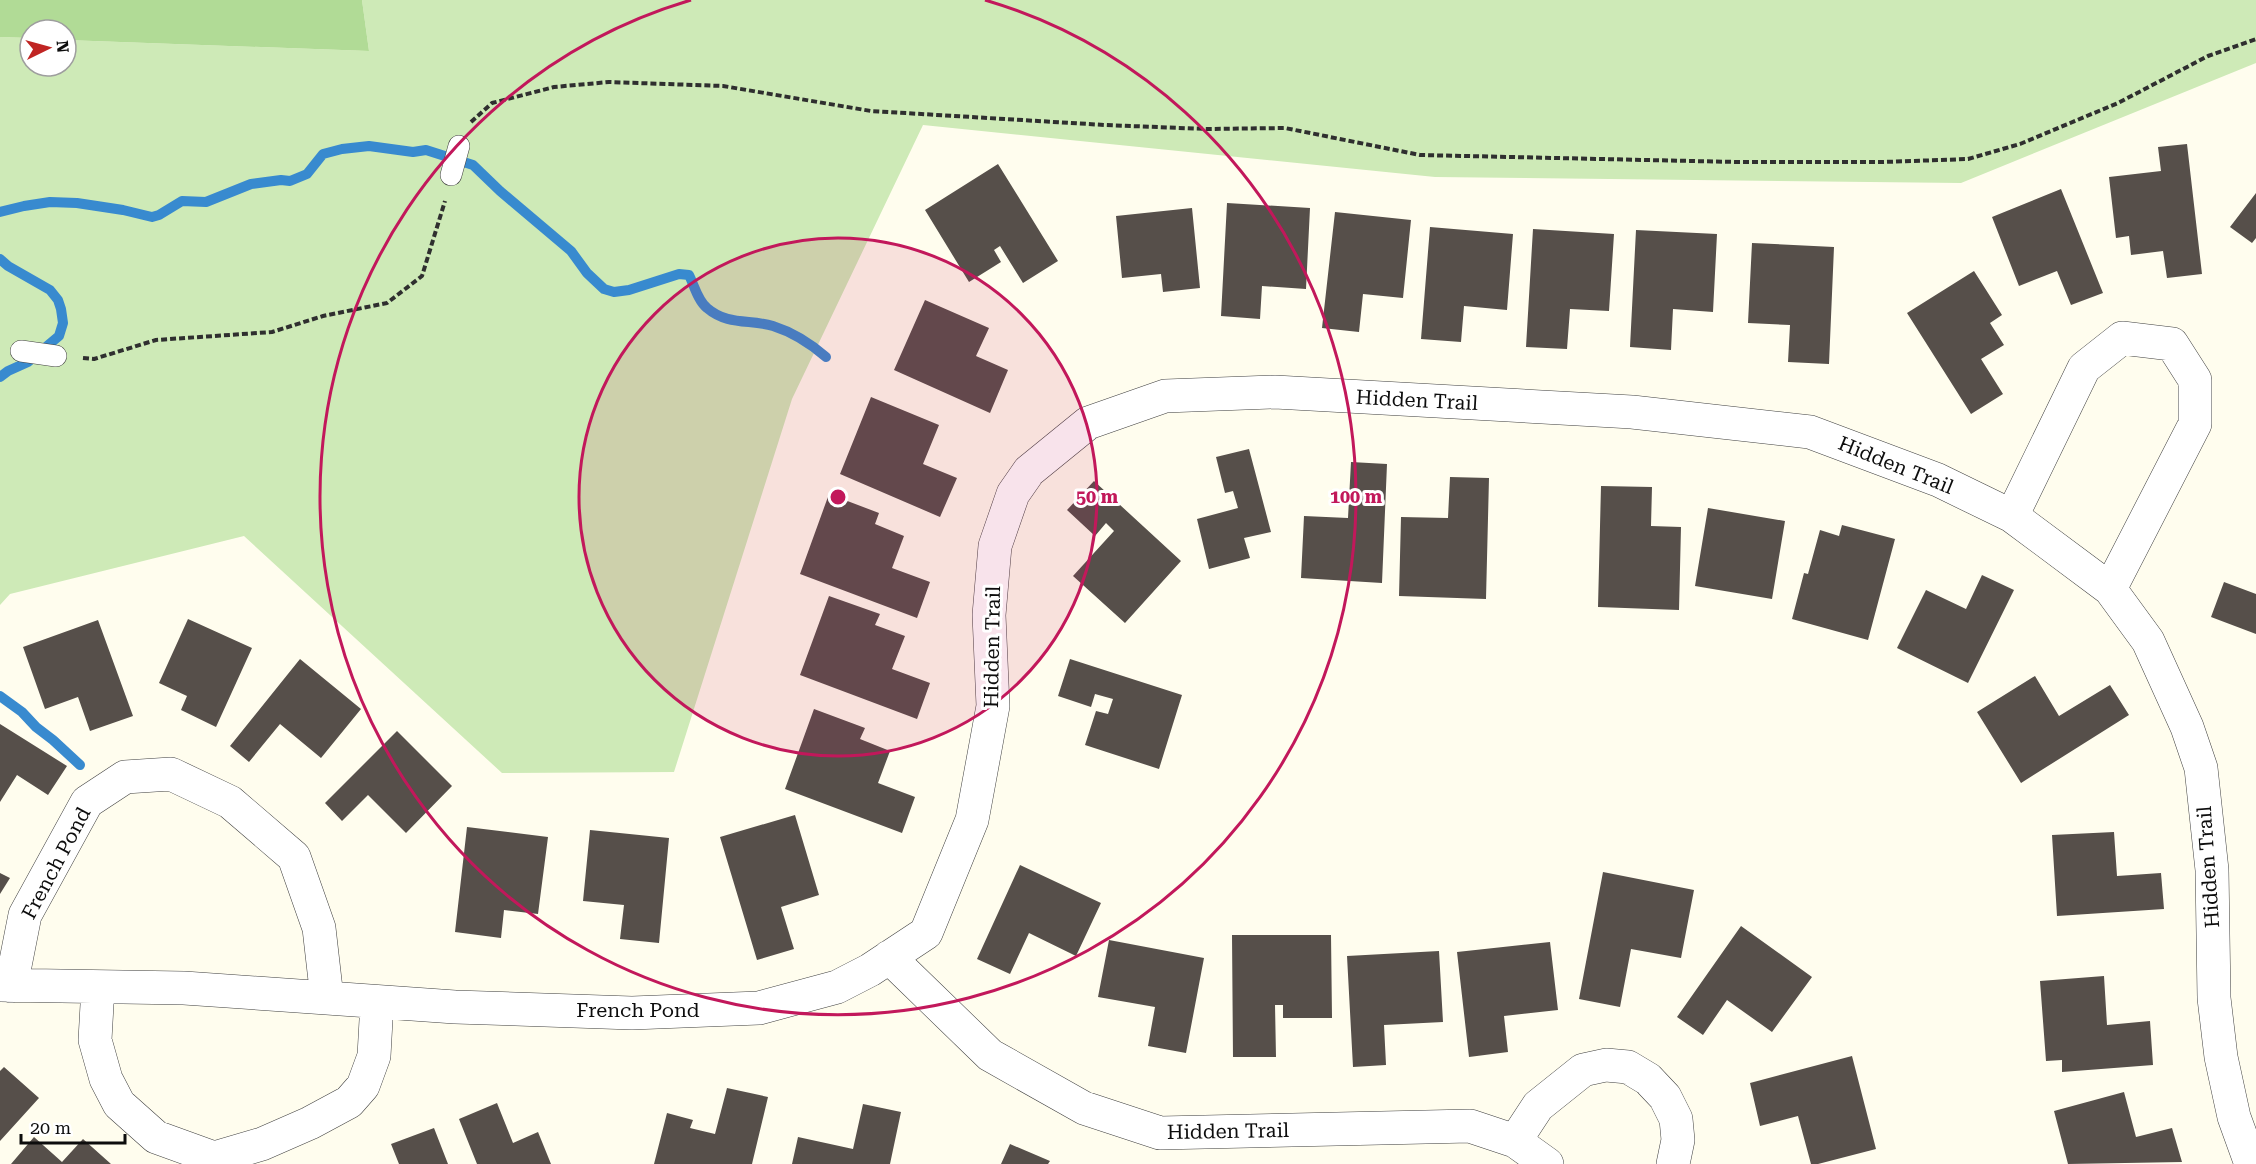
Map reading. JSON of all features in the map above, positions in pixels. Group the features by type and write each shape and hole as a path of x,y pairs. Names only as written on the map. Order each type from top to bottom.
{"street":[{"path":"2013,516 2084,368 2122,338 2172,344 2195,380 2195,424 2110,589"},
{"name":"Hidden Trail","path":"1547,1164 1515,1141 1470,1126 1160,1133 1084,1108 990,1055 889,957 926,933 972,820 993,706 989,615 995,546 1013,494 1029,471 1088,423 1166,396 1275,392 1632,412 1810,432 1938,480 2013,516 2110,589 2148,641 2187,727 2201,768 2212,870 2214,999 2221,1057 2234,1117 2251,1164"},
{"name":"French Pond","path":"327,998 320,928 294,857 230,802 171,774 125,777 87,802 25,915 6,986 184,988 455,1007 632,1013 759,1008 837,987 889,957"},
{"path":"98,987 95,1040 106,1079 119,1104 156,1137 214,1158 262,1144 310,1123 349,1102 363,1086 374,1056 377,1002"},
{"path":"1515,1141 1538,1106 1583,1070 1606,1065 1628,1067 1648,1079 1665,1096 1676,1119 1678,1140 1673,1164"}],"lane":[{"path":"451,175 459,146"},
{"path":"21,351 56,356"}],"path":[{"path":"459,146 466,126 492,103 554,87 609,82 723,86 871,111 1105,125 1207,129 1285,128 1420,154 1737,162 1883,162 1968,159 2020,144 2118,103 2208,56 2256,39"},
{"path":"56,356 94,359 156,340 272,332 322,316 387,303 422,276 439,225 451,175"}],"green space":[{"path":"0,0 362,0 369,51 78,40 78,18 18,18 18,38 0,37"},
{"path":"362,0 2256,0 2256,63 1961,183 1435,177 923,125 792,399 674,772 502,773 244,536 10,594 0,605 0,37 18,38 18,78 78,78 78,40 369,51"}],"building":[{"path":"2187,144 2202,274 2167,278 2163,251 2131,255 2129,236 2116,238 2109,177 2161,171 2158,147"},
{"path":"998,164 1058,261 1023,283 1000,246 994,250 1001,262 969,282 925,210"},
{"path":"2061,189 2103,293 2071,305 2057,271 2019,286 1992,217"},
{"path":"2256,193 2256,238 2252,243 2230,227"},
{"path":"1227,203 1310,208 1306,289 1262,286 1260,319 1221,316"},
{"path":"1192,208 1200,288 1163,292 1161,274 1122,278 1116,216"},
{"path":"1335,212 1411,220 1403,298 1363,294 1359,332 1322,328"},
{"path":"1430,227 1513,234 1507,310 1464,306 1461,342 1421,339"},
{"path":"1533,229 1614,234 1609,311 1570,309 1567,349 1526,347"},
{"path":"1636,230 1717,234 1713,312 1673,309 1671,350 1630,347"},
{"path":"1752,243 1834,247 1829,364 1788,362 1790,325 1748,323"},
{"path":"1974,271 2002,315 1990,323 2004,345 1981,359 2003,394 1971,414 1907,313"},
{"path":"925,300 989,328 976,356 1008,370 990,413 894,370"},
{"path":"871,397 939,425 923,464 957,478 940,517 840,474"},
{"path":"1249,449 1271,532 1244,538 1250,558 1209,569 1197,519 1238,508 1233,491 1225,493 1216,457"},
{"path":"1351,462 1387,464 1382,583 1301,578 1304,516 1348,518"},
{"path":"1450,477 1489,478 1486,599 1399,596 1401,517 1448,518"},
{"path":"1094,481 1181,561 1125,623 1073,576 1114,531 1106,523 1095,536 1067,510"},
{"path":"1601,486 1652,487 1651,526 1681,527 1679,610 1598,607"},
{"path":"829,494 879,513 875,524 904,536 892,568 930,582 917,618 800,574"},
{"path":"1708,508 1785,521 1772,599 1695,586"},
{"path":"1842,525 1895,539 1868,640 1792,619 1804,573 1808,574 1820,530 1839,536"},
{"path":"1982,575 2014,590 1968,683 1897,648 1926,590 1966,609"},
{"path":"2224,582 2256,594 2256,634 2211,617"},
{"path":"829,596 880,614 875,625 905,636 892,669 930,683 917,719 800,675"},
{"path":"188,619 252,648 216,727 181,710 187,696 159,683"},
{"path":"98,620 133,716 90,731 78,697 45,709 23,647"},
{"path":"300,659 361,709 321,758 280,724 249,762 230,746"},
{"path":"1070,659 1182,695 1159,769 1085,745 1096,711 1108,714 1113,699 1095,694 1091,707 1058,696"},
{"path":"2035,676 2059,716 2110,685 2129,715 2021,783 1977,712"},
{"path":"814,709 865,728 860,739 890,751 878,783 915,797 902,833 785,789"},
{"path":"0,724 67,766 48,795 17,775 0,802"},
{"path":"397,731 452,786 406,833 368,795 342,821 325,803"},
{"path":"795,815 819,895 781,907 794,949 757,960 720,837"},
{"path":"467,827 548,837 538,914 504,910 501,938 455,932"},
{"path":"590,830 669,838 659,943 620,939 624,905 583,901"},
{"path":"2114,832 2117,876 2161,873 2164,909 2057,916 2052,835"},
{"path":"1020,865 1101,903 1076,956 1029,933 1010,974 977,959"},
{"path":"1603,872 1694,890 1681,958 1631,949 1620,1007 1579,999"},
{"path":"0,873 10,878 0,894"},
{"path":"1741,926 1812,977 1772,1032 1727,1000 1703,1035 1677,1017"},
{"path":"1232,935 1331,935 1332,1018 1283,1018 1283,1005 1275,1005 1276,1057 1233,1057"},
{"path":"1109,940 1204,958 1186,1053 1148,1046 1155,1007 1098,997"},
{"path":"1550,942 1558,1010 1504,1016 1508,1052 1469,1057 1457,952"},
{"path":"1439,951 1443,1022 1384,1025 1386,1065 1353,1067 1347,956"},
{"path":"2104,976 2107,1025 2150,1021 2153,1065 2062,1072 2062,1060 2046,1061 2040,981"},
{"path":"1852,1056 1876,1149 1811,1164 1798,1116 1760,1126 1750,1083"},
{"path":"4,1067 39,1098 0,1141 0,1071"},
{"path":"727,1088 768,1097 752,1164 654,1164 667,1113 693,1120 690,1128 715,1134"},
{"path":"2124,1092 2136,1137 2172,1128 2182,1162 2068,1164 2054,1111"},
{"path":"497,1103 513,1143 538,1132 551,1164 477,1164 459,1119"},
{"path":"863,1104 901,1112 890,1164 792,1164 798,1137 853,1149"},
{"path":"434,1128 448,1164 399,1164 391,1144"},
{"path":"34,1137 62,1162 83,1139 111,1164 11,1164"},
{"path":"1010,1144 1050,1161 1048,1164 1001,1164"}],"waterway":[{"path":"0,212 50,202 77,203 152,217 182,201 206,202 251,184 290,181 307,174 323,154 342,149 369,146 413,152 426,150 473,165 571,251 587,273 604,289 614,292 629,290 679,274 689,275 701,301 715,314 731,320 764,324 780,329 801,339 826,357"},
{"path":"0,259 50,290 58,300 63,323 59,336 28,362 0,377"},
{"path":"0,696 22,712 80,765"}]}
